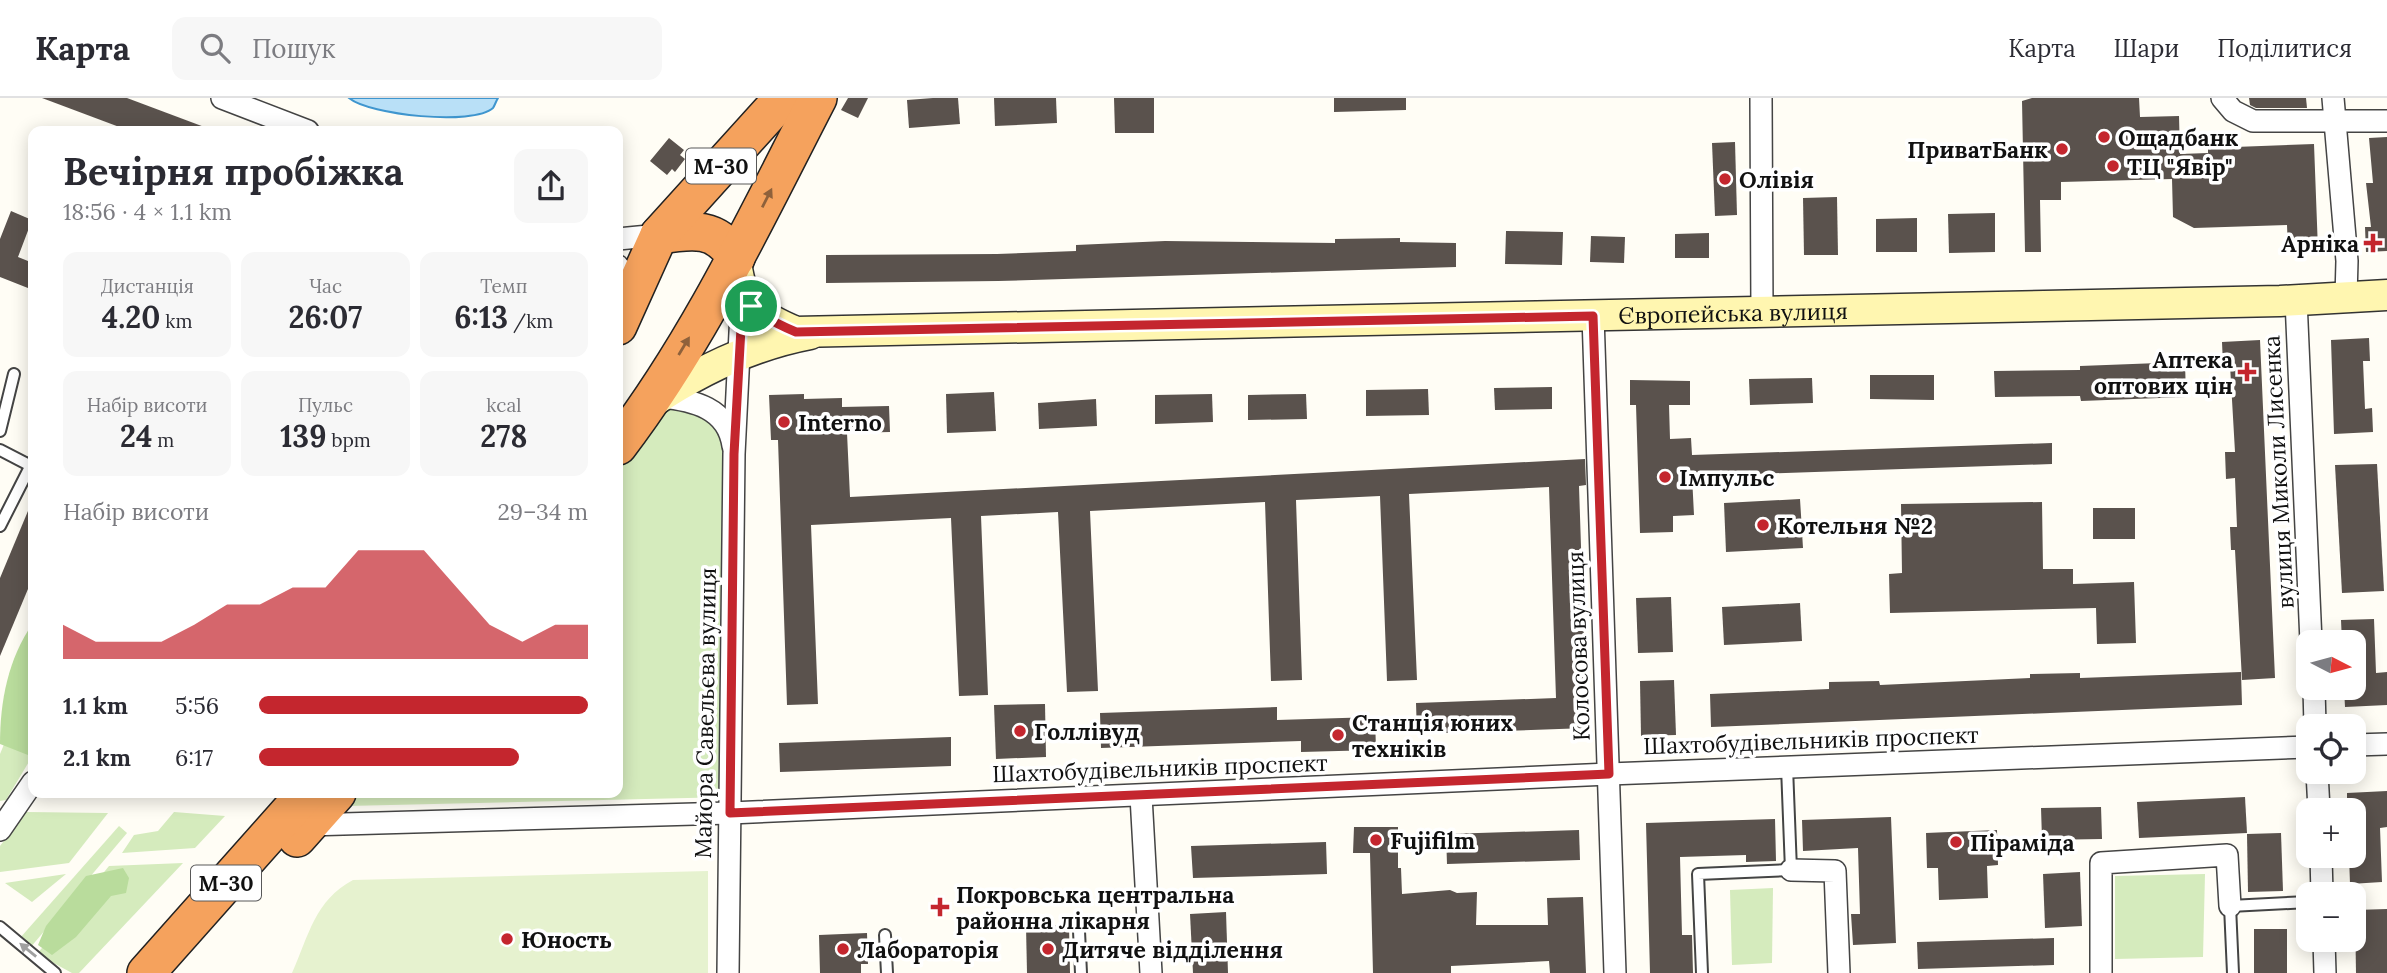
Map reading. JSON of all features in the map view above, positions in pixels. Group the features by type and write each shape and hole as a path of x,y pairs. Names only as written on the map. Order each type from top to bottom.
{"highway":[{"name":"М-30","path":"623,316 659,235 783,98"},
{"name":"М-30","path":"623,437 642,403 739,275 818,98"},
{"path":"659,235 695,230 720,238 739,275"},
{"name":"М-30","path":"146,973 307,809 328,798"},
{"name":"М-30","path":"178,973 307,809"}],"street":[{"path":"222,98 295,126"},
{"path":"1760,98 1762,312"},
{"path":"2222,98 2233,111 2253,121 2387,121"},
{"path":"2333,98 2346,298"},
{"path":"623,239 659,235"},
{"name":"Європейська вулиця","path":"739,275 751,306 767,320 796,332 2296,300 2387,295"},
{"name":"Майора Савельєва вулиця","path":"728,973 734,454 739,275"},
{"path":"623,276 629,287 623,316"},
{"name":"вулиця Миколи Лисенка","path":"2296,300 2311,630"},
{"name":"Колосова вулиця","path":"1593,316 1615,973"},
{"name":"Європейська вулиця","path":"642,403 738,355 827,330"},
{"name":"Майора Савельєва вулиця","path":"642,403 695,402 716,413 726,425 734,454"},
{"path":"2366,745 2387,744"},
{"name":"Шахтобудівельників проспект","path":"307,809 730,813 1609,774 2296,747"},
{"path":"0,830 28,789"},
{"path":"1141,796 1151,973"},
{"path":"2092,973 2101,973 2101,863 2227,855 2230,906"},
{"path":"1791,870 1835,871 1839,973"},
{"path":"2324,952 2325,973"}],"lane":[{"path":"0,431 14,374"},
{"path":"0,450 28,463"},
{"path":"0,526 28,474"},
{"path":"1702,973 1698,874 1791,870 1787,767"},
{"path":"2232,973 2230,906 2296,903"},
{"path":"0,928 55,973"},
{"path":"1079,931 1081,973"},
{"path":"885,935 887,973"}],"green space":[{"path":"680,404 714,424 732,463 730,797 347,806 351,798 623,798 623,464 662,413"},
{"path":"28,631 28,755 0,744 7,681"},
{"path":"28,687 28,763 6,800 0,801 0,754"},
{"path":"26,812 108,813 69,863 0,872 0,846"},
{"path":"174,812 225,816 195,848 122,853 134,835 158,831"},
{"path":"119,826 127,833 30,948 20,938"},
{"path":"183,863 79,973 72,973 37,954 109,866"},
{"path":"123,868 129,878 126,893 111,896 76,937 52,955 38,945 46,926 86,876"},
{"name":"Юность","path":"708,871 708,973 292,973 321,908 340,888 353,880"},
{"path":"66,874 32,902 5,883"},
{"path":"2205,874 2203,957 2115,959 2115,876"},
{"path":"1773,888 1772,963 1732,965 1730,890"}],"water":[{"path":"349,98 498,98 493,108 482,113 444,117 377,109"}],"building":[{"path":"42,98 127,98 202,126 117,126"},
{"path":"848,98 868,98 858,118 841,110"},
{"path":"958,98 960,124 909,128 907,100"},
{"path":"994,98 1056,98 1057,123 995,126"},
{"path":"1114,98 1154,98 1154,133 1115,133"},
{"path":"1334,98 1406,98 1406,110 1334,112"},
{"path":"2032,98 2139,98 2140,117 2179,116 2180,154 2208,153 2208,148 2314,144 2318,250 2288,251 2287,225 2194,228 2173,217 2172,179 2061,182 2061,200 2040,200 2041,252 2025,252 2022,101"},
{"path":"2249,98 2306,98 2307,108 2256,108 2250,105"},
{"path":"2387,137 2387,251 2366,252 2365,227 2371,227 2366,183 2373,183 2369,138"},
{"path":"669,138 684,150 680,155 685,159 675,172 672,169 667,175 650,161"},
{"name":"Олівія","path":"1735,142 1737,215 1715,216 1712,143"},
{"path":"1837,197 1838,255 1804,255 1803,198"},
{"path":"11,211 28,218 28,231 18,257 28,261 28,288 0,277 0,239"},
{"path":"1995,213 1995,252 1949,253 1948,214"},
{"path":"1917,218 1917,252 1876,252 1876,219"},
{"path":"1506,231 1563,232 1562,265 1505,264"},
{"path":"1709,233 1709,258 1675,258 1675,234"},
{"path":"1591,236 1625,237 1624,263 1590,262"},
{"path":"1400,238 1400,242 1456,243 1456,267 998,281 826,283 826,255 997,254 1076,251 1076,245 1165,241 1335,243 1335,239"},
{"path":"2369,338 2370,361 2363,361 2365,409 2372,408 2373,432 2334,434 2331,340"},
{"path":"2260,340 2275,678 2242,680 2235,550 2231,550 2230,527 2237,527 2235,478 2226,479 2225,452 2235,452 2230,365 2223,365 2222,342"},
{"path":"2185,362 2186,397 2081,401 2080,396 1995,397 1994,371 2080,370 2080,366"},
{"path":"1870,375 1934,375 1934,400 1870,399"},
{"path":"1812,378 1813,403 1750,405 1749,379"},
{"path":"1630,380 1690,381 1690,405 1669,405 1670,439 1691,438 1692,455 2052,443 2052,464 1692,476 1694,515 1673,516 1673,532 1640,533 1636,405 1630,405"},
{"path":"1552,387 1552,409 1495,410 1494,388"},
{"path":"1428,389 1429,415 1366,416 1366,390"},
{"path":"994,392 996,431 947,433 946,394"},
{"path":"804,394 804,399 842,398 842,407 889,406 890,432 847,433 850,497 1585,459 1586,485 1579,486 1587,728 1417,734 1416,703 1556,698 1549,487 1409,494 1417,680 1387,681 1380,496 1296,500 1302,680 1271,681 1265,502 1090,511 1098,691 1067,692 1058,512 981,516 988,695 959,696 951,518 811,525 818,704 787,705 778,440 771,440 769,395"},
{"path":"1212,394 1213,422 1155,424 1155,395"},
{"path":"1306,394 1307,419 1248,420 1248,395"},
{"path":"1096,399 1097,426 1039,429 1038,403"},
{"path":"2377,464 2384,591 2342,593 2335,465"},
{"name":"Котельня №2","path":"1800,499 1803,548 1726,552 1724,503"},
{"path":"2042,502 2043,569 2073,569 2073,584 2134,582 2136,643 2097,644 2096,608 1890,613 1889,574 1902,573 1901,504"},
{"path":"2093,508 2135,508 2135,539 2093,539"},
{"path":"28,511 28,589 0,656 0,578"},
{"path":"1671,597 1673,652 1638,653 1636,598"},
{"path":"1800,603 1802,641 1724,645 1722,607"},
{"path":"2374,619 2376,673 2387,672 2387,705 2345,707 2345,700 2366,700 2366,630 2341,630 2341,620"},
{"path":"2241,672 2242,705 1711,727 1710,694 1829,689 1829,682 1879,681 1880,685 2030,678 2030,674 2080,673 2080,678"},
{"path":"1674,680 1676,735 1641,736 1640,681"},
{"name":"Голлівуд","path":"1045,704 1046,757 996,759 994,705"},
{"path":"1277,707 1277,720 1375,717 1376,750 1301,752 1301,741 1101,748 1100,713"},
{"path":"951,737 951,766 780,772 779,743"},
{"path":"2387,791 2387,827 2380,828 2382,882 2350,882 2349,868 2366,868 2366,798 2347,798 2347,793"},
{"path":"2245,797 2247,833 2139,838 2137,802"},
{"path":"2101,807 2102,839 2042,840 2041,808"},
{"path":"1891,817 1896,943 1853,945 1851,914 1860,914 1858,848 1803,851 1802,820"},
{"path":"1775,819 1776,861 1746,862 1746,855 1680,857 1682,935 1692,935 1693,973 1650,973 1646,823"},
{"path":"1354,827 1398,827 1398,868 1401,868 1402,894 1450,890 1457,893 1477,892 1476,925 1548,925 1547,898 1583,897 1586,973 1550,973 1549,961 1451,966 1451,973 1373,973 1370,853 1353,853"},
{"path":"1579,830 1580,860 1447,864 1446,834"},
{"path":"1997,830 1998,865 1987,866 1988,898 1939,900 1938,868 1927,868 1926,833"},
{"path":"2281,833 2283,891 2248,892 2247,834"},
{"path":"1326,842 1327,874 1193,878 1191,846"},
{"path":"2080,872 2082,926 2045,928 2043,874"},
{"path":"2387,909 2387,973 2356,973 2356,952 2366,952 2366,910"},
{"path":"1226,912 1228,973 1193,973 1190,914"},
{"name":"Дитяче відділення","path":"1069,925 1070,973 1027,973 1026,926"},
{"path":"2254,929 2287,929 2287,973 2254,973"},
{"name":"Лабораторія","path":"867,933 868,964 861,964 861,973 820,973 819,935"},
{"path":"2054,938 2054,965 1918,969 1917,942"}],"place":[{"name":"Ощадбанк","path":"2104,137"},
{"name":"ПриватБанк","path":"2062,149"},
{"name":"ТЦ \"Явір\"","path":"2113,166"},
{"name":"Олівія","path":"1725,179"},
{"name":"Арніка","path":"2373,243"},
{"name":"Аптека оптових цін","path":"2247,372"},
{"name":"Interno","path":"784,422"},
{"name":"Імпульс","path":"1665,477"},
{"name":"Котельня №2","path":"1763,525"},
{"name":"Голлівуд","path":"1020,731"},
{"name":"Станція юних техніків","path":"1338,735"},
{"name":"Fujifilm","path":"1376,840"},
{"name":"Піраміда","path":"1956,842"},
{"name":"Покровська центральна районна лікарня","path":"940,907"},
{"name":"Юность","path":"507,939"},
{"name":"Лабораторія","path":"843,949"},
{"name":"Дитяче відділення","path":"1048,949"}],"route":[{"path":"743,292 751,306 767,320 796,332 1593,316 1609,774 730,813 734,454 740,307 743,292"}]}
